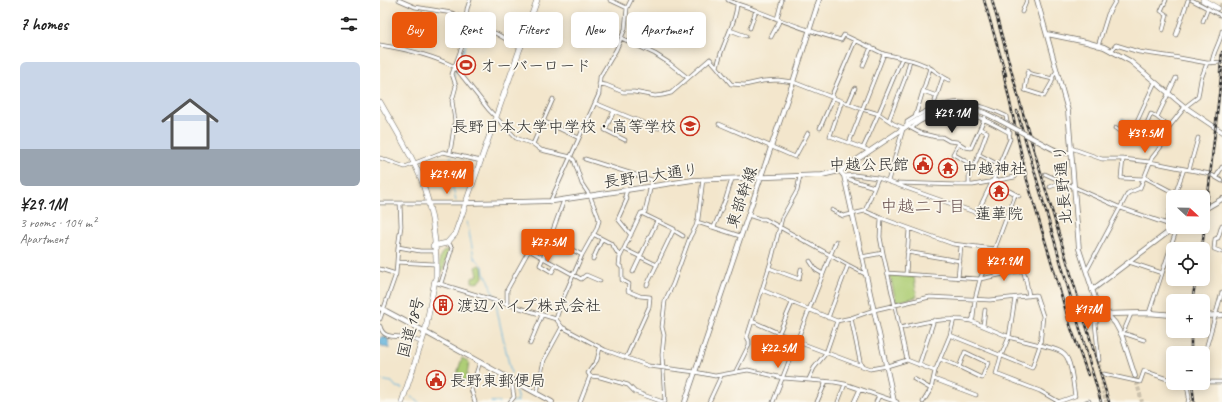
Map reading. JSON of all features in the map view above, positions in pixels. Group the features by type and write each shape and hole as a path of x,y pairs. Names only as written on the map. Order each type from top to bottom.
{"main road":[{"path":"533,12 537,0"},
{"path":"1202,0 1218,6 1210,0"},
{"path":"434,248 448,242 455,234 520,48"},
{"name":"国道18号","path":"380,102 414,164 419,177 427,203 434,248 436,278 425,332 402,402"},
{"name":"国道18号","path":"434,248 433,278 435,281"},
{"path":"382,309 425,332"},
{"path":"1106,314 1166,315"},
{"path":"1210,316 1222,315"}],"street":[{"path":"399,0 415,7 446,12"},
{"path":"467,12 470,0"},
{"path":"610,0 627,8"},
{"path":"550,202 599,94 600,77 625,29 627,8 631,0"},
{"path":"728,0 778,20 841,40 844,35 884,54 910,60 930,68 949,80"},
{"path":"771,37 778,20 782,0"},
{"name":"東部幹線","path":"685,402 793,82 819,0"},
{"path":"1022,12 1027,0"},
{"name":"北長野通り","path":"1037,0 1068,111 1079,249 1097,304 1115,323 1122,336 1135,376"},
{"path":"1098,46 1108,14 1116,0"},
{"path":"1163,30 1167,15 1160,11 1166,0"},
{"path":"1176,35 1188,0"},
{"path":"1192,0 1222,16"},
{"path":"717,67 723,46 737,10 736,3"},
{"path":"1203,20 1208,8"},
{"path":"750,28 756,10"},
{"path":"730,30 746,36"},
{"path":"1212,63 1213,55 1221,38 1222,31"},
{"path":"1047,34 1086,42 1111,51 1130,61 1185,107 1221,130"},
{"path":"621,38 655,54 688,78"},
{"path":"820,128 855,41"},
{"path":"380,45 407,50 448,63 455,67 496,117 516,138 533,144 541,150 571,157 574,160 582,184 590,196 599,221 596,230 582,255 562,301 556,319"},
{"path":"1111,51 1116,45 1139,52 1207,63 1222,62"},
{"path":"450,153 455,121 452,101 456,86 452,74 462,48"},
{"path":"863,66 871,48"},
{"path":"849,143 884,54"},
{"path":"863,148 902,58"},
{"path":"599,84 606,85 623,92 634,92 655,96 672,93 710,59 731,84 746,85 763,81 778,80 793,82 848,104 879,114 894,124 912,128 920,133 936,138 942,137 949,141 959,143 965,147 971,148 984,118"},
{"path":"889,120 906,76 910,60"},
{"path":"1087,270 1128,193 1140,188 1150,162 1166,140 1170,127 1185,107 1198,96 1201,79 1207,63"},
{"path":"915,117 930,68"},
{"path":"1053,79 1028,72 1025,90 1044,96 1052,82 1057,71"},
{"path":"935,101 943,77"},
{"path":"1157,117 1176,78"},
{"path":"1132,132 1155,82"},
{"path":"848,104 855,88"},
{"path":"923,91 937,96"},
{"path":"533,144 553,100"},
{"path":"842,101 830,136 870,151"},
{"path":"595,103 659,128"},
{"path":"846,176 860,175 878,178 977,213 991,181 998,170 1010,139 1006,116 974,104 954,103 928,110 915,117 907,122 888,181"},
{"path":"874,187 848,179 840,171 905,127 929,113 942,109 957,108 978,110 1059,152 1064,153 1071,151 1102,159 1150,162 1210,174 1222,181"},
{"path":"614,111 605,130 625,140"},
{"path":"912,128 922,120 944,113 966,113 984,118 1010,134"},
{"path":"1144,130 1151,114 1170,127"},
{"path":"543,121 579,138"},
{"path":"719,124 795,157 808,133"},
{"path":"1115,128 1125,135 1144,130 1168,131"},
{"path":"969,185 969,175 987,132 980,129"},
{"path":"1189,170 1198,138"},
{"path":"959,143 953,154 974,166"},
{"path":"380,158 405,167 443,152 480,162"},
{"path":"978,154 999,165"},
{"path":"585,159 652,180 652,186 644,212 641,213 620,256 622,280 629,284 628,291 640,296 650,297 649,307 626,358"},
{"path":"1123,160 1121,178 1144,178 1166,190"},
{"path":"1216,177 1222,167"},
{"path":"1177,190 1184,169"},
{"name":"長野日大通り","path":"466,203 550,202 684,181 822,175 840,171"},
{"path":"1044,174 1121,208 1166,224"},
{"path":"736,371 749,345 750,341 747,337 769,268 780,227 785,211 797,191 800,176"},
{"path":"846,176 861,257 886,366 896,402"},
{"path":"900,184 969,185 1015,177"},
{"path":"865,211 878,178"},
{"path":"590,376 600,377 628,385 635,392 664,402 662,367 664,334 662,327 665,301 697,222 703,179"},
{"path":"714,227 732,179"},
{"path":"991,181 1014,195 1019,196"},
{"path":"1050,187 1055,185 1058,181"},
{"path":"627,190 625,196 627,199 618,219 631,234"},
{"path":"971,321 973,318 975,299 980,279 995,249 1014,195"},
{"path":"1210,206 1222,199"},
{"path":"556,265 552,272 540,265 552,240 550,238 554,224 564,200"},
{"path":"380,203 466,203"},
{"path":"380,319 382,309 396,274 401,226 400,204"},
{"path":"832,210 843,216 865,211 909,229 953,244 995,249 1015,257 1024,270 1029,296"},
{"path":"641,213 674,229 673,230 684,236"},
{"path":"747,215 765,219 865,274"},
{"path":"881,218 880,236 883,253 907,360"},
{"path":"633,272 657,220"},
{"path":"697,222 740,236"},
{"path":"1222,225 1218,238 1215,239 1214,249 1222,252"},
{"path":"906,274 909,229"},
{"path":"647,285 673,230"},
{"path":"593,234 612,244 620,256"},
{"path":"1092,290 1166,234"},
{"path":"1149,314 1175,234"},
{"path":"593,259 602,239"},
{"path":"773,402 798,342 822,274 836,241"},
{"path":"441,283 452,248 448,242"},
{"path":"958,278 961,246"},
{"path":"398,247 420,251 434,248"},
{"path":"567,247 582,255"},
{"path":"624,249 657,265"},
{"path":"507,304 507,290 529,250 581,279 586,275 600,281"},
{"path":"908,252 960,261"},
{"path":"861,257 883,253"},
{"path":"810,261 816,270 822,274"},
{"path":"397,262 434,264"},
{"path":"1129,262 1162,273"},
{"path":"828,318 848,265"},
{"path":"769,268 799,279 802,269"},
{"path":"887,273 980,279 1024,270"},
{"path":"381,271 396,274"},
{"path":"435,281 556,319 562,327 600,348 649,366 721,376 736,371 753,370 783,378 809,379 845,384 896,402"},
{"path":"762,290 836,321 851,318 874,310 930,297 990,300 1036,295 1043,316 1040,345 1032,368 950,335"},
{"path":"1207,346 1222,292"},
{"path":"900,328 942,319 971,321 1009,337 1064,353 1067,358 1071,374 1074,396 1065,401 1058,402 1040,392 996,374 1001,356 1009,337 1015,298"},
{"path":"779,334 792,303"},
{"path":"983,326 985,310"},
{"path":"1099,360 1095,323 1100,317 1106,314"},
{"path":"1131,314 1123,333 1144,340"},
{"path":"530,344 542,315"},
{"path":"851,318 861,366"},
{"path":"919,365 934,320"},
{"path":"923,402 931,389 935,371 950,335 954,320"},
{"path":"752,321 798,342 870,369 907,360 935,371"},
{"path":"809,379 814,368 826,353 836,321"},
{"path":"380,326 381,334 386,336 406,337 422,342"},
{"path":"536,393 544,360 562,327"},
{"path":"425,332 552,402"},
{"path":"580,402 590,376 588,373 597,360 600,348"},
{"path":"940,359 982,378 988,363 965,352 959,367"},
{"path":"475,402 471,389 480,362"},
{"path":"1104,374 1140,382 1144,371 1166,379"},
{"path":"709,402 721,376"},
{"path":"510,402 514,397 511,379"},
{"path":"914,379 931,389"},
{"path":"934,379 976,394"},
{"path":"817,402 825,381"},
{"path":"1210,382 1222,382"},
{"path":"838,402 845,384"},
{"path":"854,402 860,389"},
{"path":"1188,390 1188,402"},
{"path":"876,402 879,396"}],"green space":[{"path":"449,249 443,271 440,272 441,255"},
{"path":"480,265 482,267 483,277 479,282 472,282 472,278 478,275 476,267"},
{"path":"891,275 914,277 917,297 896,302"},
{"path":"462,358 469,362 466,381 456,377"}],"water":[{"path":"1122,118 1133,123 1130,130 1119,125"},
{"path":"382,336 388,338 390,349 380,345 380,339"}],"waterway":[{"path":"458,66 465,48"},
{"path":"454,77 455,70"},
{"path":"451,156 451,180 456,201"},
{"path":"467,222 474,257 483,266 484,274 489,280 491,289 495,296 511,373"},
{"path":"380,380 392,382 396,387 402,388"},
{"path":"515,388 518,402"},
{"path":"411,397 419,402"},
{"path":"513,402 517,400"},
{"path":"491,402 499,402"}],"tunnel":[{"path":"1099,360 1103,393 1106,402"},
{"path":"1135,376 1142,402"}],"railway":[{"path":"984,0 1006,75"},
{"path":"992,0 1022,110 1109,402"},
{"path":"1220,72 1222,52"},
{"path":"1203,242 1222,68"},
{"path":"1003,71 1027,180 1071,328 1088,375"},
{"path":"1017,111 1101,402"},
{"path":"1193,294 1195,286"},
{"path":"1191,338 1191,346"},
{"path":"1193,390 1194,402"}],"place":[{"name":"オーバーロード","path":"466,65"},
{"name":"長野日本大学中学校・高等学校","path":"690,126"},
{"name":"中越公民館","path":"923,164"},
{"name":"中越神社","path":"948,168"},
{"name":"蓮華院","path":"999,191"},
{"name":"渡辺パイプ株式会社","path":"443,305"},
{"name":"長野東郵便局","path":"436,380"}],"district":[{"name":"中越二丁目","path":"923,206"}]}
